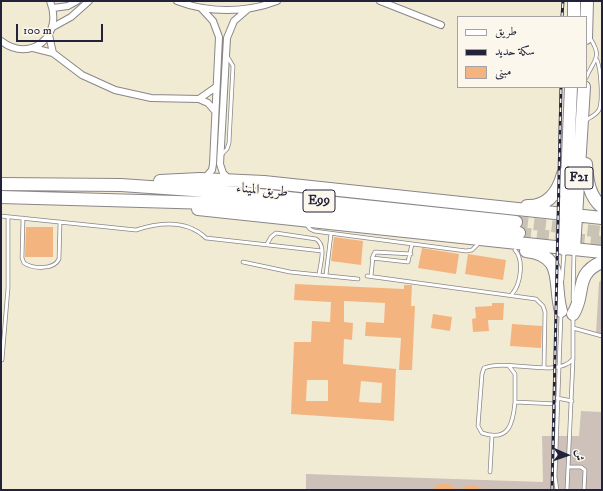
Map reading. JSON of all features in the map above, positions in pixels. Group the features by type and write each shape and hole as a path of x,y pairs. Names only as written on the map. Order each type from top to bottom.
{"highway":[{"path":"574,1 574,16"},
{"path":"587,1 587,16"},
{"name":"F21","path":"571,88 568,156 571,215"},
{"name":"F21","path":"569,249 571,215 582,141 584,88"},
{"path":"582,141 585,147 587,177 590,188 594,197 602,207"},
{"path":"496,207 504,205 535,206 548,200 560,186 568,156"},
{"path":"121,185 140,182 204,179 230,180 296,185 602,218"},
{"name":"طريق الميناء","path":"1,184 121,185 250,194 517,227 274,206 164,201 1,197"},
{"path":"164,201 180,207 602,252"},
{"path":"494,241 506,248 534,252 543,256 550,263 557,276 558,298 561,311"},
{"path":"573,314 578,306 580,286 584,276 591,269 602,262"}],"street":[{"path":"33,48 39,45 49,35 53,27 53,8 50,1"},
{"path":"53,8 68,6 77,1"},
{"path":"53,27 71,17 89,1"},
{"path":"177,1 201,8 248,9 277,1"},
{"path":"380,1 442,24"},
{"path":"201,8 213,21 219,37 214,110 213,167 204,179"},
{"path":"230,180 221,170 226,54 230,29 237,17 248,9"},
{"path":"49,35 53,53"},
{"path":"1,41 15,49 33,48 53,53 82,75 115,90 151,98 199,98 208,103 214,110"},
{"path":"199,98 216,88"}],"lane":[{"path":"587,34 600,55 587,76"},
{"path":"583,122 597,113 601,104 601,72 597,60"},
{"path":"1,216 136,230 155,223 171,224 192,229 206,238 322,251"},
{"path":"2,360 8,272 8,217"},
{"path":"23,218 22,258 24,263 30,266 50,266 57,264 59,257 60,222"},
{"path":"306,221 308,227 312,230 331,234 466,251 472,250 481,240"},
{"path":"267,244 272,235 278,233 316,239 322,245 319,275"},
{"path":"326,276 331,234"},
{"path":"372,258 407,262 411,254 412,244"},
{"path":"557,490 555,477 558,367 561,311 569,249"},
{"path":"567,490 573,359 573,314 569,249"},
{"path":"512,294 517,286 520,263 519,255 515,250"},
{"path":"371,276 372,258 376,251 411,254"},
{"path":"243,262 276,270 358,279"},
{"path":"367,276 512,294 536,299 543,306 545,312 544,367"},
{"path":"1,333 5,327"},
{"path":"573,328 602,336"},
{"path":"508,366 515,374 514,418 510,428 502,435 492,436 482,433 478,426 482,374 484,368 489,366 508,366 558,367 565,366 573,359"},
{"path":"557,398 572,401"},
{"path":"515,402 557,404"},
{"path":"490,472 492,436"},
{"path":"569,467 581,467 585,470 584,490"}],"shaded area":[{"path":"602,279 602,333 596,333 599,282"},
{"path":"602,392 602,490 306,490 306,474 543,482 542,436 579,436 581,411 601,412"}],"building":[{"path":"26,227 53,227 53,257 25,257"},
{"path":"334,237 363,241 361,265 331,261"},
{"path":"422,248 459,254 456,274 418,268"},
{"path":"468,254 506,260 503,280 465,274"},
{"path":"295,284 404,289 404,285 412,285 411,306 415,306 412,370 399,370 401,338 365,336 366,322 384,323 385,303 344,301 344,322 353,323 352,340 344,339 343,364 396,369 394,421 291,414 294,342 311,342 312,321 330,322 331,302 294,300","holes":["307,380 328,380 328,401 306,401","361,381 382,383 381,403 359,402"]},
{"path":"492,303 504,303 503,320 488,320 489,331 473,332 472,319 476,318 475,307 492,306"},
{"path":"433,314 452,317 450,331 431,328"},
{"path":"512,324 542,326 541,348 510,346"},
{"path":"439,484 449,484 459,490 432,490"},
{"path":"474,485 484,490 459,490 467,486"}],"tunnel":[{"path":"516,222 602,232"},
{"path":"519,233 602,242"}],"railway":[{"path":"562,16 563,1"},
{"path":"552,490 561,88"}]}
